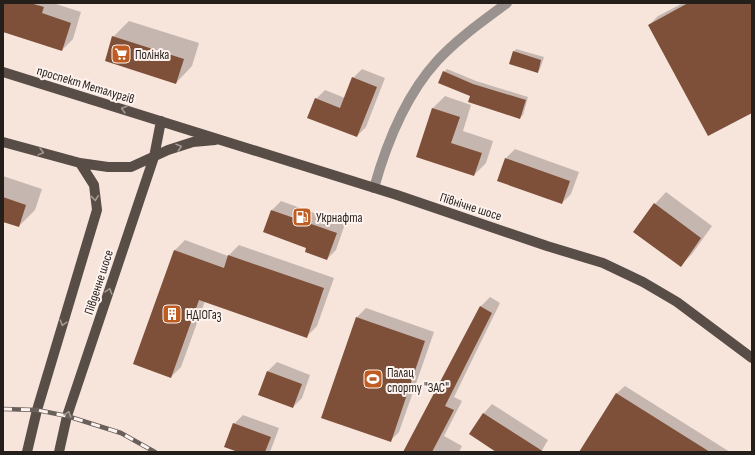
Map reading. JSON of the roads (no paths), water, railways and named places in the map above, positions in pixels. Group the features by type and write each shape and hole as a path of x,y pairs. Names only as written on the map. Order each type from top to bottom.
{"main road":[{"name":"проспект Металургів","path":"3,72 161,121"},
{"name":"Північне шосе","path":"161,121 374,188 603,263 643,282 677,302 752,358"},
{"name":"Південне шосе","path":"59,452 67,416 154,157 161,121"},
{"path":"3,142 80,163 108,167 131,167 168,150 193,142 219,139"},
{"name":"Південне шосе","path":"27,452 37,410 97,210 94,185 80,163"}],"street":[{"path":"374,188 382,160 405,108 425,76 453,45 507,3"}],"railway":[{"path":"3,409 37,410 67,416 121,433 155,452"}],"place":[{"name":"Полінка","path":"121,54"},
{"name":"Укрнафта","path":"302,217"},
{"name":"НДІОГаз","path":"172,314"},
{"name":"Палац спорту \"ЗАС\"","path":"373,379"}]}
